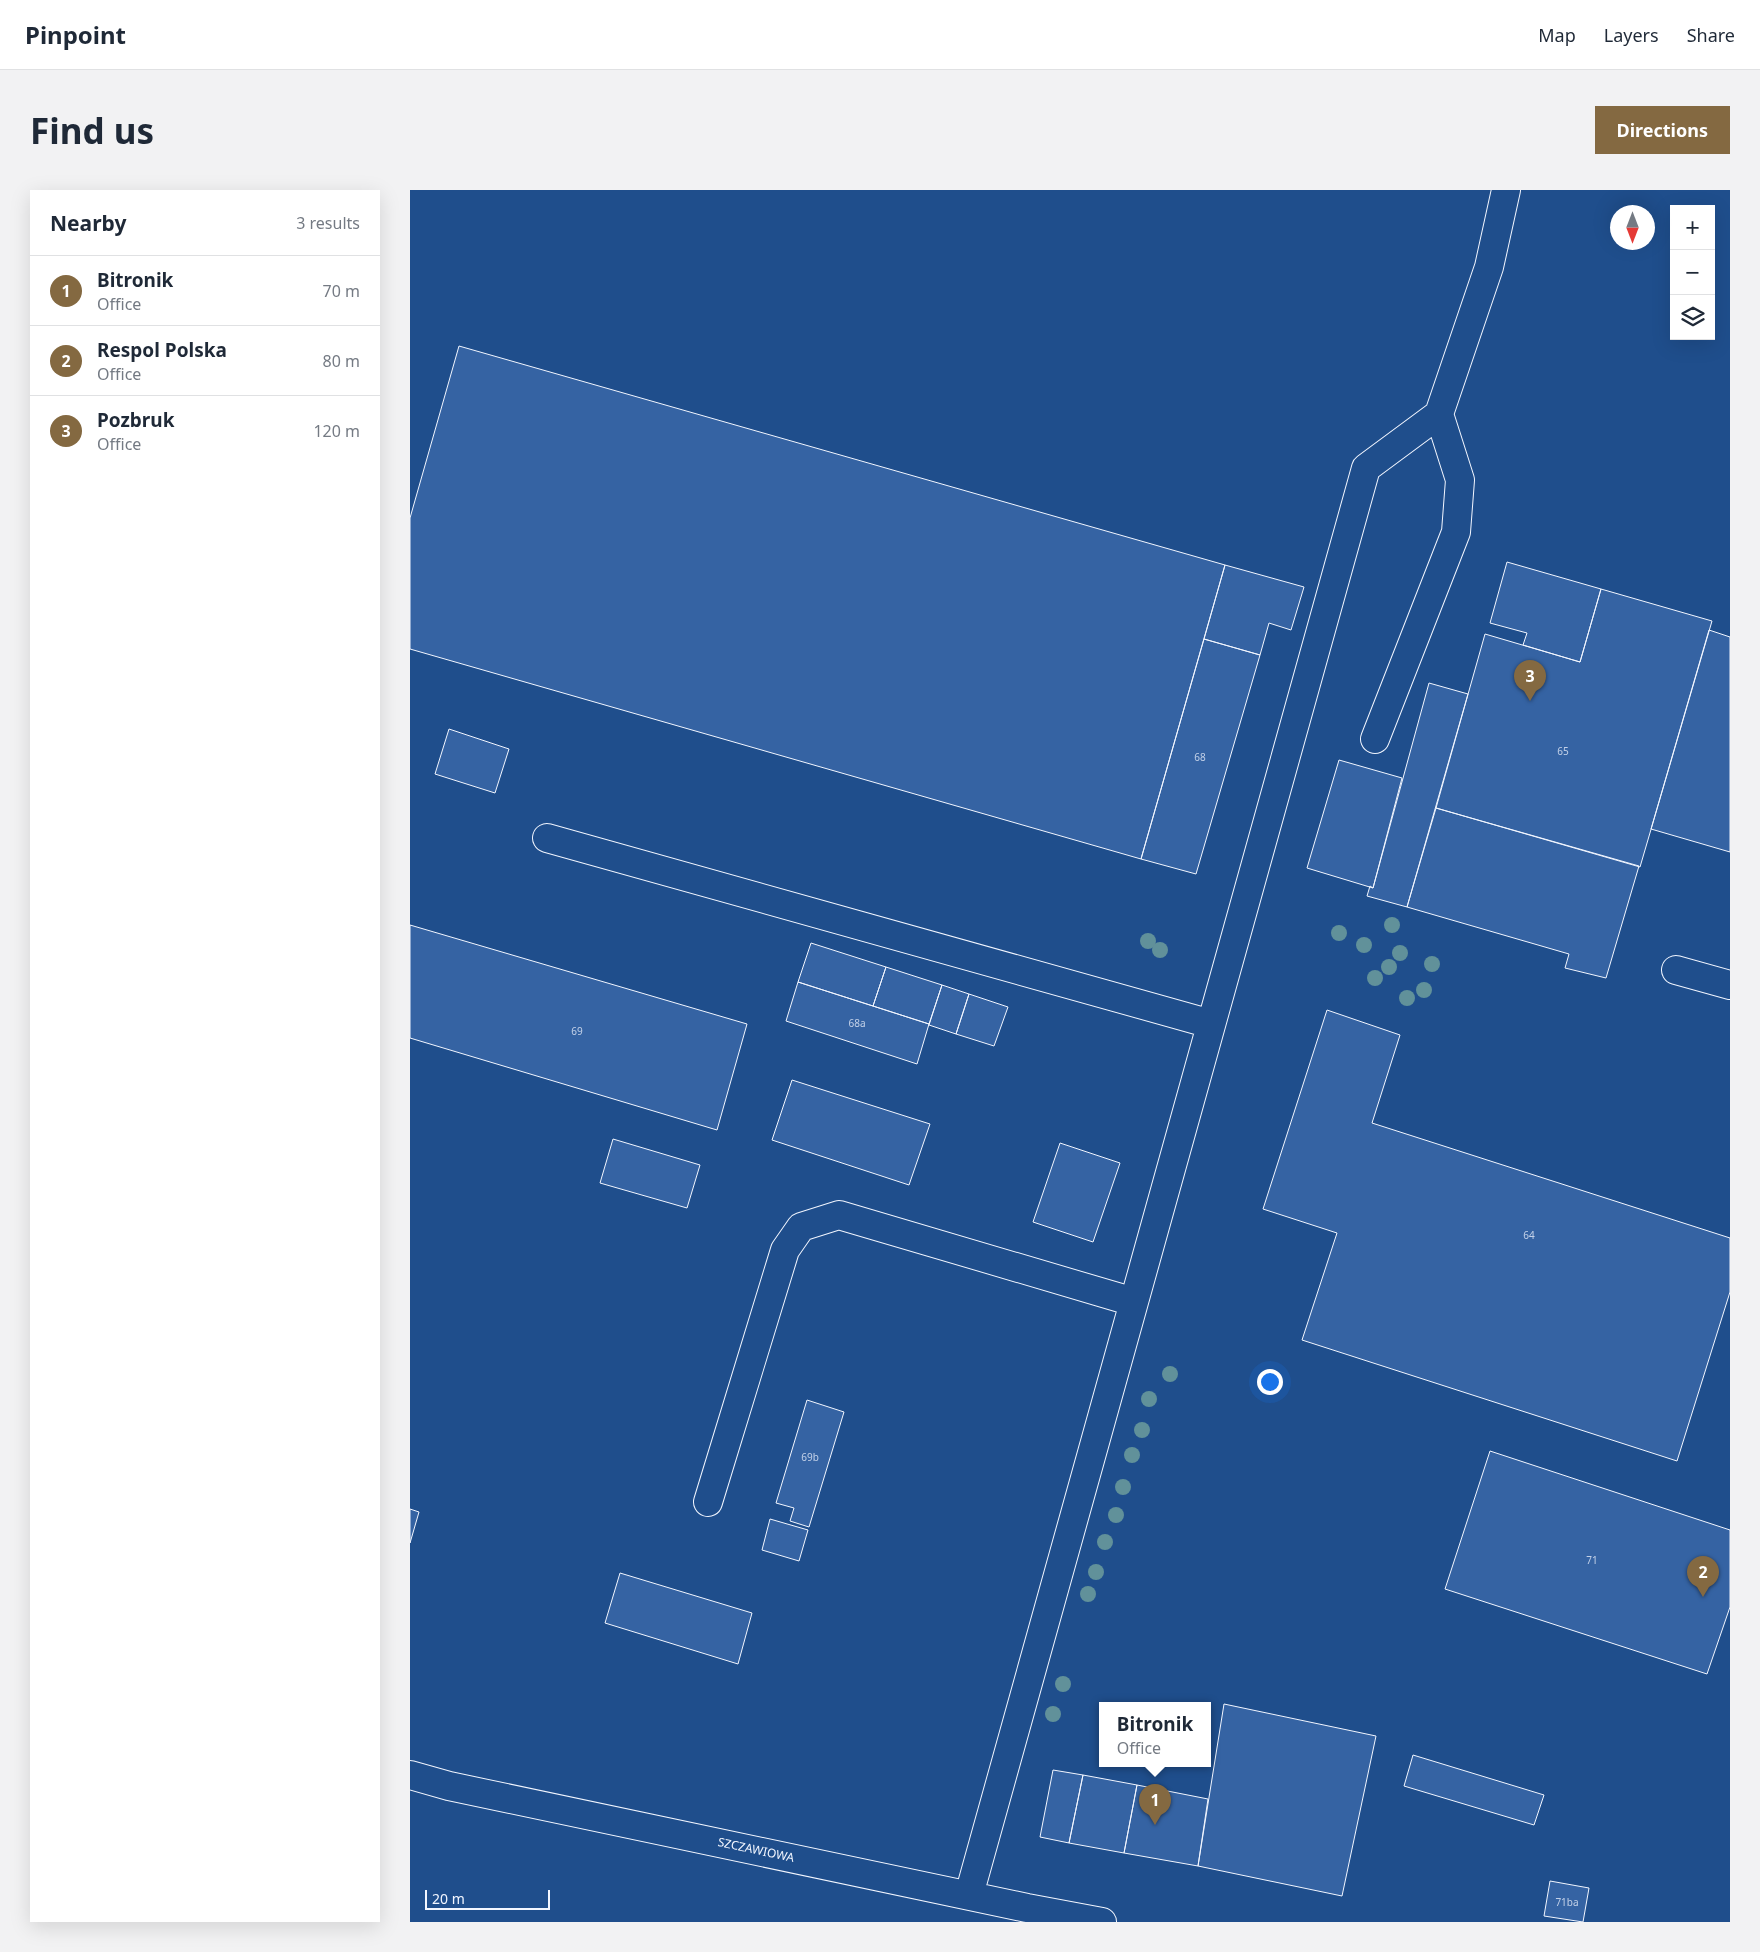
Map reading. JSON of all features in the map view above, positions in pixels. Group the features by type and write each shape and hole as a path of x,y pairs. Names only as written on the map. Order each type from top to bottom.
{"lane":[{"path":"969,1895 1366,468 1439,414 1489,267 1506,190"},
{"path":"1375,739 1456,532 1460,480 1439,414"},
{"path":"548,838 1211,1024"},
{"path":"1676,970 1730,985"},
{"path":"708,1502 785,1250 801,1227 839,1215 1134,1302"},
{"name":"SZCZAWIOWA","path":"410,1775 449,1786 1027,1908 1102,1922"}],"building":[{"path":"459,346 1225,565 1141,859 410,649 410,518"},
{"path":"1507,562 1601,589 1580,662 1523,645 1527,633 1490,623"},
{"path":"1225,565 1304,587 1291,630 1269,623 1260,655 1204,639"},
{"path":"1601,589 1712,621 1640,867 1436,808 1485,634 1580,662"},
{"path":"1709,630 1730,637 1730,852 1651,829"},
{"path":"1204,639 1260,655 1196,874 1141,859"},
{"path":"1429,683 1468,694 1407,907 1367,896 1370,886 1373,888"},
{"path":"449,729 509,749 495,793 435,774"},
{"path":"1339,760 1402,778 1373,888 1307,868"},
{"path":"1436,808 1639,866 1606,978 1565,968 1569,954 1407,907"},
{"path":"410,925 747,1024 717,1130 410,1038"},
{"path":"811,943 886,967 873,1006 798,982"},
{"path":"886,967 942,985 929,1024 873,1006"},
{"path":"798,982 929,1024 917,1064 786,1021"},
{"path":"942,985 969,994 956,1034 929,1025"},
{"path":"969,994 1008,1007 994,1046 956,1034"},
{"path":"1327,1010 1400,1035 1372,1123 1730,1238 1730,1292 1677,1461 1302,1340 1337,1233 1263,1209"},
{"path":"792,1080 930,1124 909,1185 772,1140"},
{"path":"613,1139 700,1165 687,1208 600,1183"},
{"path":"1060,1143 1120,1163 1093,1242 1033,1222"},
{"path":"807,1400 844,1412 809,1527 790,1521 794,1508 776,1503"},
{"path":"1490,1451 1730,1530 1730,1607 1707,1674 1445,1589"},
{"path":"410,1509 419,1512 410,1543"},
{"path":"770,1519 808,1530 799,1561 762,1550"},
{"path":"620,1573 752,1613 738,1664 605,1623"},
{"path":"1224,1704 1376,1736 1342,1896 1198,1866"},
{"path":"1413,1755 1544,1795 1534,1825 1404,1786"},
{"path":"1053,1770 1083,1775 1069,1843 1040,1837"},
{"path":"1083,1775 1137,1785 1124,1853 1069,1843"},
{"path":"1137,1785 1208,1799 1198,1866 1124,1853"},
{"path":"1550,1881 1589,1888 1583,1922 1544,1916"}],"place":[{"name":"Pozbruk","path":"1530,701"},
{"name":"Respol Polska","path":"1703,1597"},
{"name":"Bitronik","path":"1155,1825"}]}
